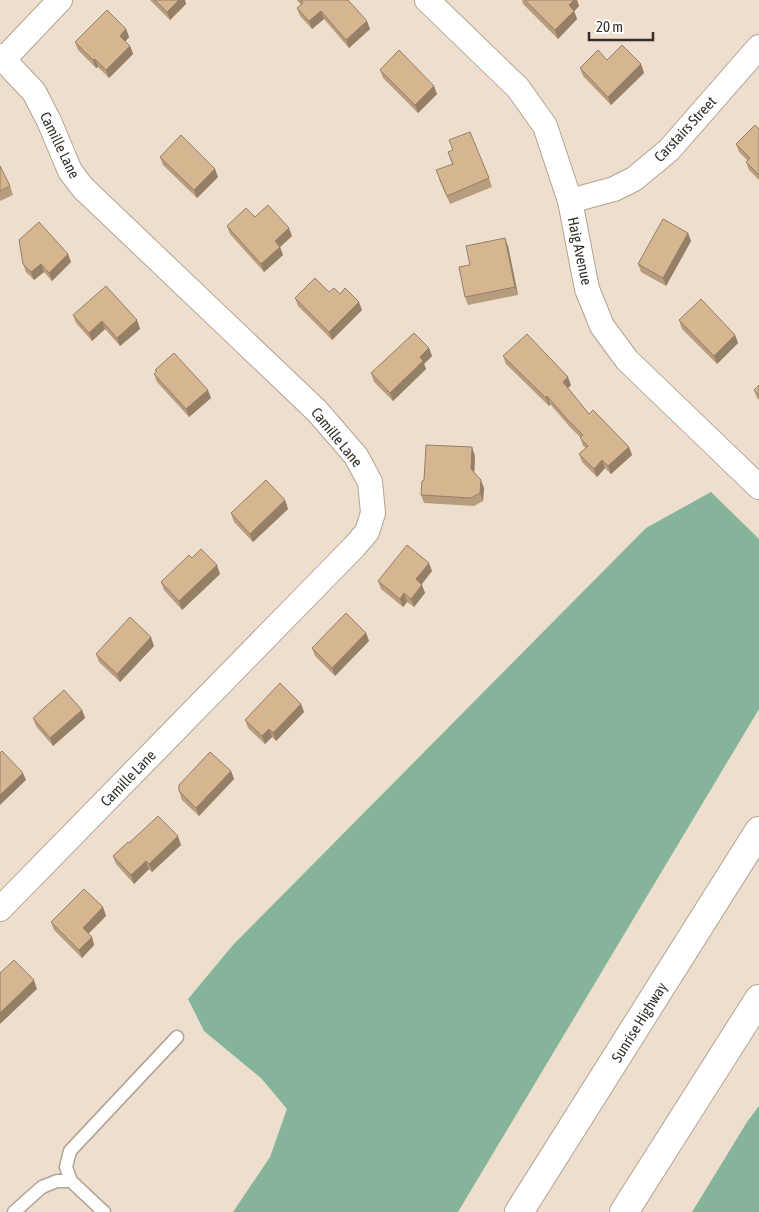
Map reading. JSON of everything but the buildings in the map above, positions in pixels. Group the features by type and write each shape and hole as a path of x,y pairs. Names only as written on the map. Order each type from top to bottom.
{"highway":[{"name":"Sunrise Highway","path":"519,1212 759,831"},
{"path":"624,1212 759,999"}],"street":[{"path":"2,58 60,0"},
{"name":"Haig Avenue","path":"427,0 518,88 545,126 570,201 587,289 602,326 627,360 759,487"},
{"name":"Carstairs Street","path":"570,201 614,189 642,173 669,150 759,48"},
{"name":"Camille Lane","path":"0,909 354,547 367,532 373,513 370,482 356,456 317,411 82,188 70,171 49,121 34,92 2,58"}],"lane":[{"path":"104,1212 71,1181 66,1167 70,1151 177,1037"},
{"path":"14,1212 42,1187 57,1180 71,1181"}],"green space":[{"path":"711,492 759,539 759,709 458,1212 233,1212 270,1157 287,1109 261,1078 204,1031 188,999 233,945 646,528"},
{"path":"759,1106 759,1212 692,1212 747,1122"}]}
